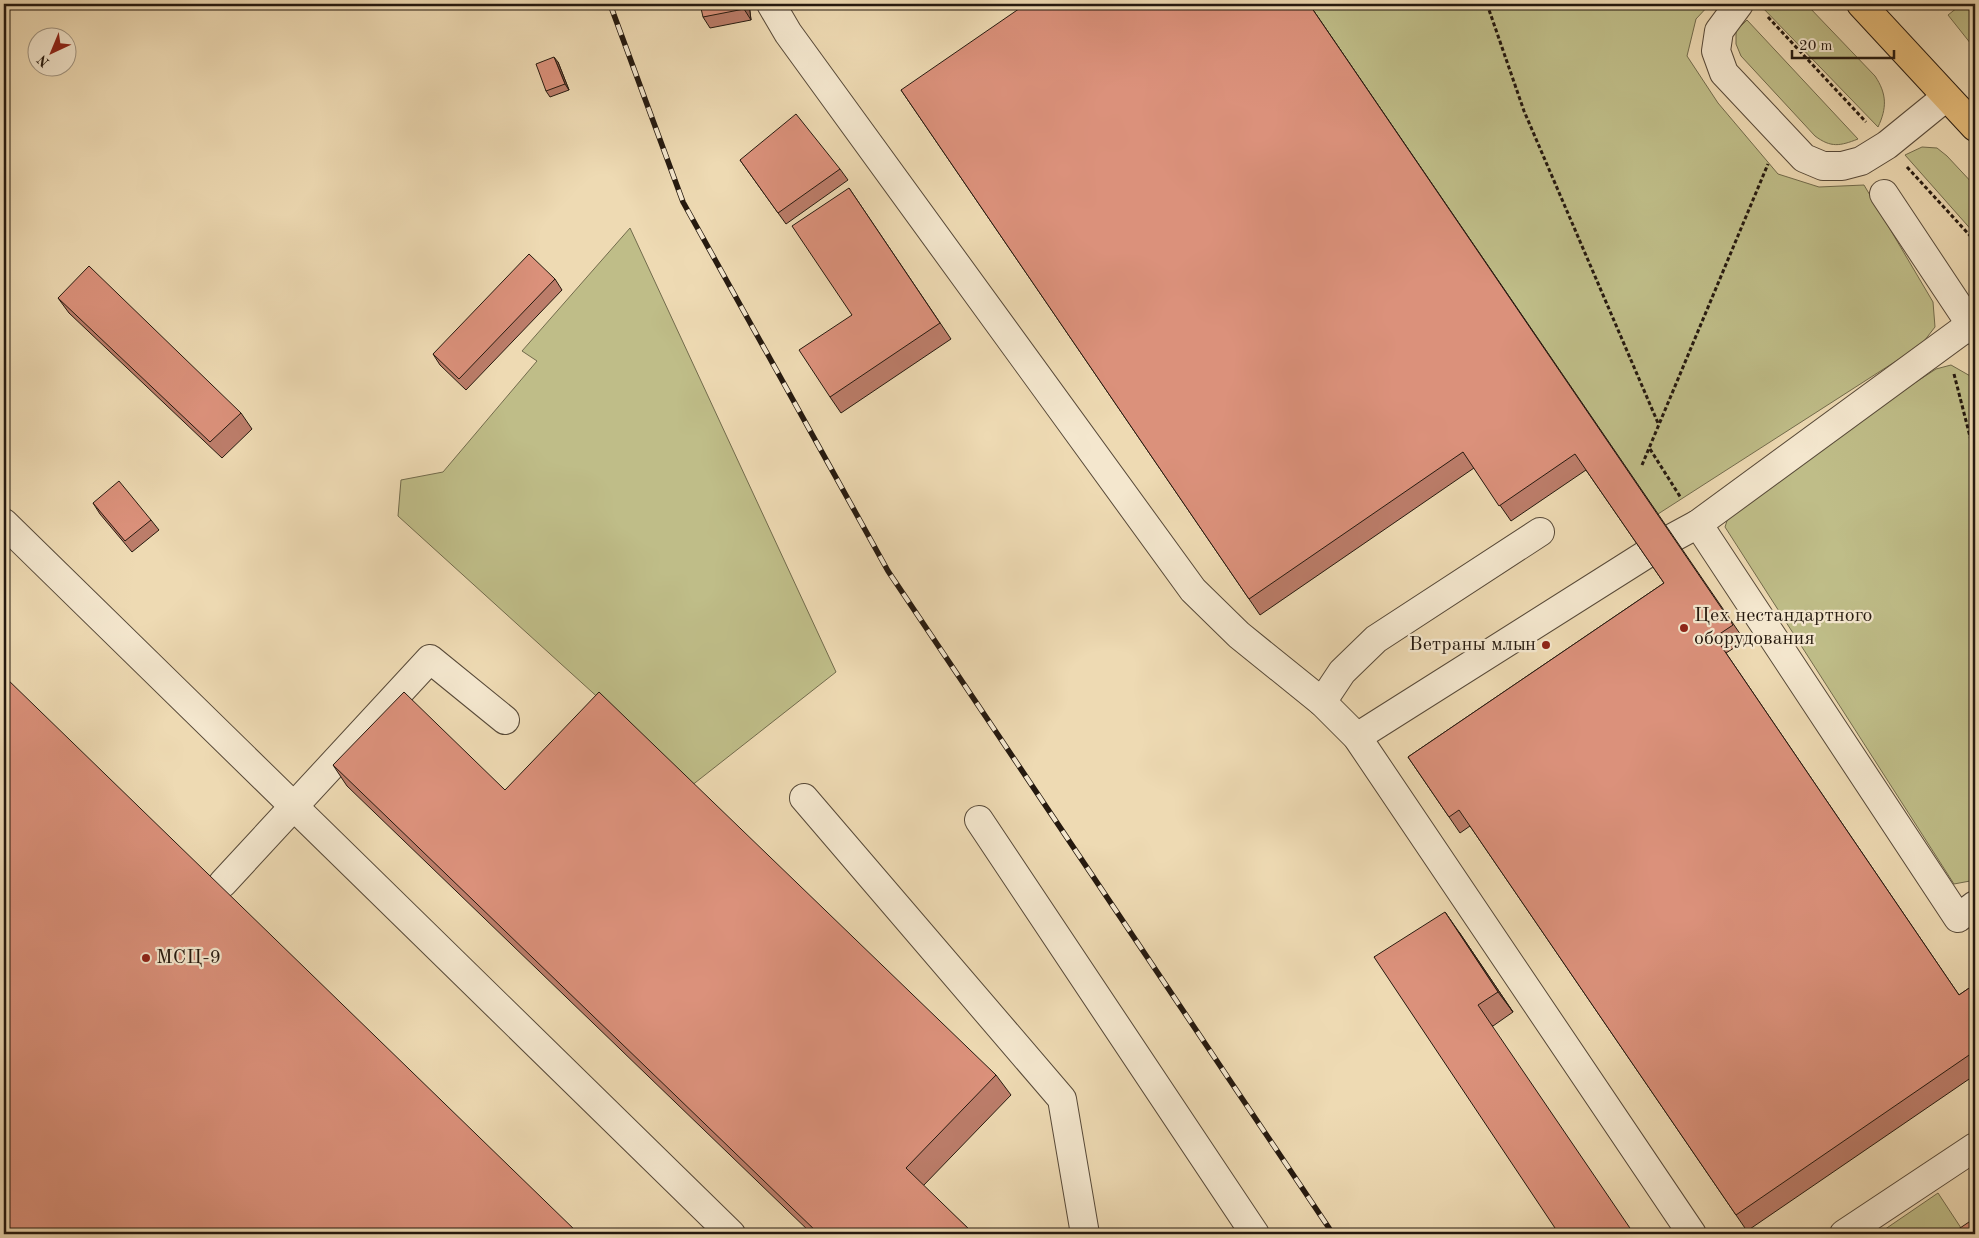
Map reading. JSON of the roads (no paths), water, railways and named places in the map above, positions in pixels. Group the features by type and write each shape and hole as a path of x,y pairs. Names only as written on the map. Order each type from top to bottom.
{"main road":[{"path":"1861,4 1975,127"}],"lane":[{"path":"771,4 788,33 1194,590 1239,635 1322,702 1357,737 1692,1234"},
{"path":"1739,4 1719,31 1716,51 1724,73 1804,158 1822,166 1842,166 1861,161 1887,145 1946,97"},
{"path":"1674,537 1698,524 1943,343 1974,325 1884,194"},
{"path":"4,523 731,1234"},
{"path":"1698,524 1958,918 1975,906"},
{"path":"1322,702 1342,672 1376,639 1540,532"},
{"path":"1357,737 1644,555"},
{"path":"223,883 430,659 505,720"},
{"path":"804,798 1062,1099 1085,1234"},
{"path":"979,820 1255,1234"},
{"path":"1844,1234 1975,1148"}],"railway":[{"path":"610,4 683,202 888,571 1333,1234"}],"place":[{"name":"Цех нестандартного оборудования","path":"1684,628"},
{"name":"Ветраны млын","path":"1546,645"},
{"name":"МСЦ-9","path":"146,958"}]}
